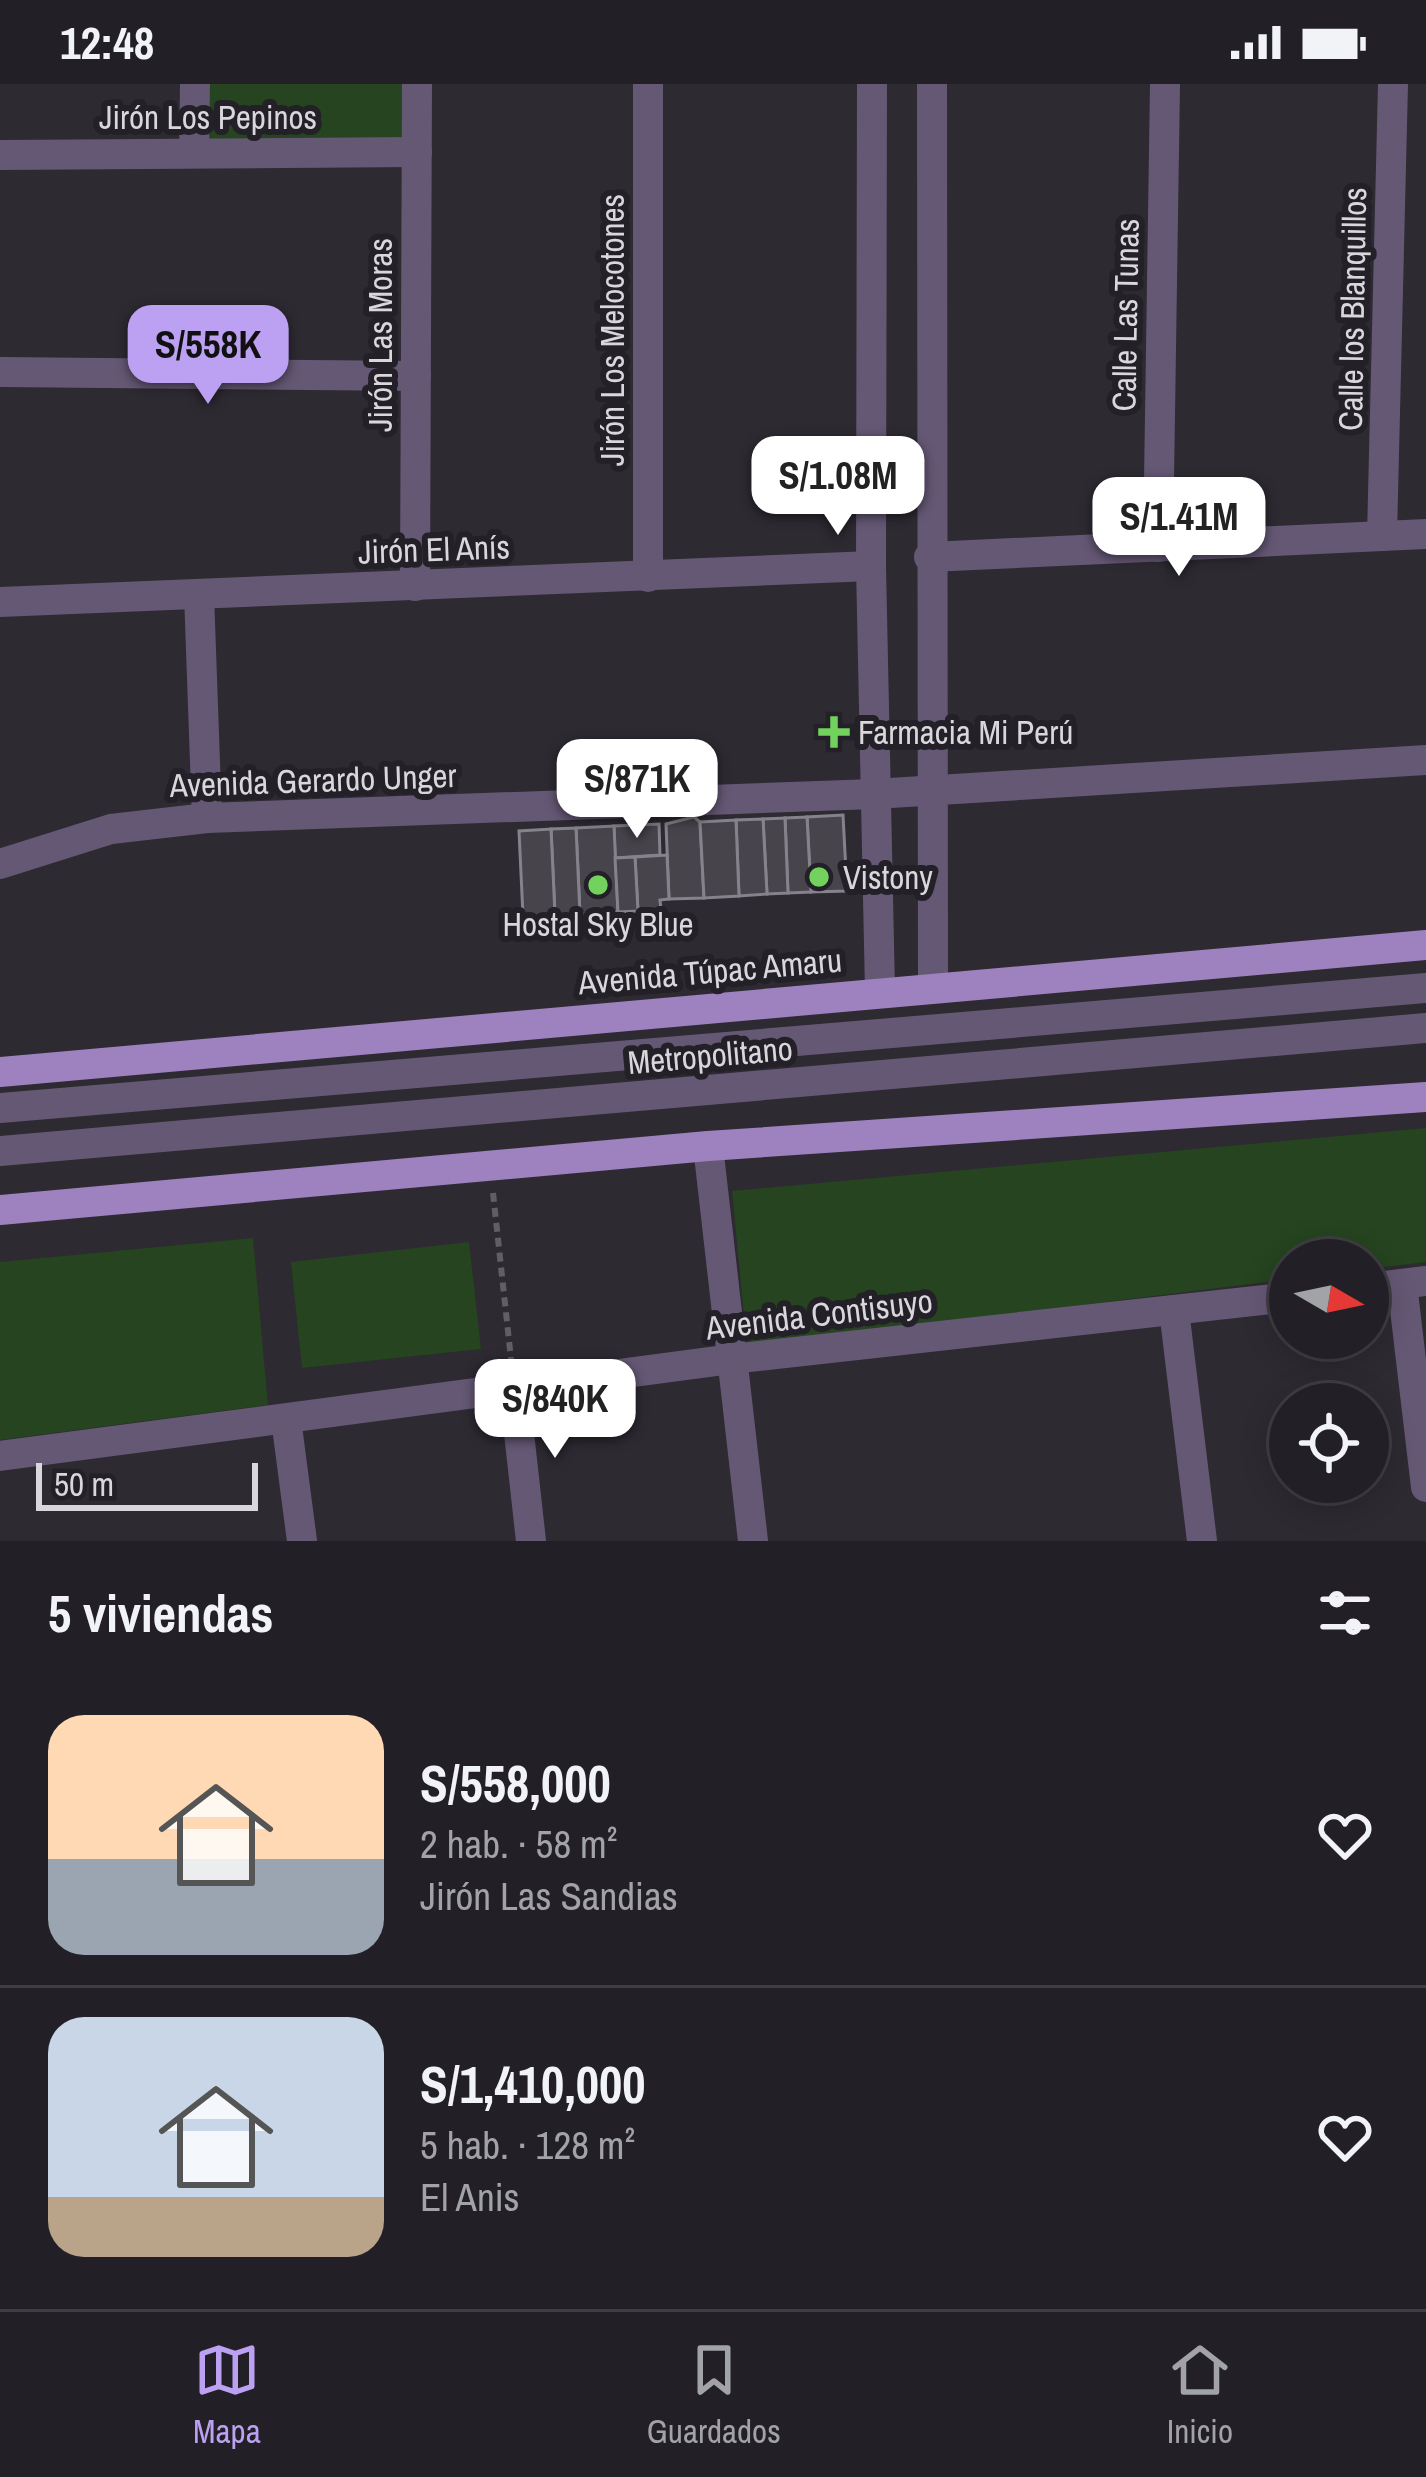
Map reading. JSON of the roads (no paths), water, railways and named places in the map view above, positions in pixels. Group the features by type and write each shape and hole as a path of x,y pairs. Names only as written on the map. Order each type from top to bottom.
{"main road":[{"name":"Avenida Túpac Amaru","path":"0,1072 1426,945"},
{"path":"0,1210 708,1146 1426,1097"}],"street":[{"path":"194,153 195,84"},
{"name":"Jirón Las Moras","path":"416,586 417,84"},
{"name":"Jirón Los Melocotones","path":"648,84 648,577"},
{"path":"872,84 871,566 880,991"},
{"path":"932,84 933,987"},
{"name":"Calle Las Tunas","path":"1158,547 1165,84"},
{"name":"Calle los Blanquillos","path":"1382,536 1393,84"},
{"name":"Jirón Los Pepinos","path":"0,155 417,152"},
{"path":"0,372 416,376"},
{"path":"929,557 1426,534"},
{"name":"Jirón El Anís","path":"0,602 871,566"},
{"path":"199,594 207,818"},
{"name":"Avenida Gerardo Unger","path":"0,864 110,829 207,818 874,794 1426,760"},
{"name":"Metropolitano","path":"0,1108 1426,988"},
{"name":"Metropolitano","path":"0,1151 1426,1028"},
{"path":"708,1146 753,1541"},
{"path":"1414,1282 1426,1487"},
{"name":"Avenida Contisuyo","path":"0,1456 732,1359 1269,1299"},
{"path":"1174,1310 1202,1541"},
{"path":"514,1388 531,1541"},
{"path":"286,1419 302,1541"}],"place":[{"name":"Farmacia Mi Perú","path":"834,732"},
{"name":"Vistony","path":"819,877"},
{"name":"Hostal Sky Blue","path":"598,885"}]}
